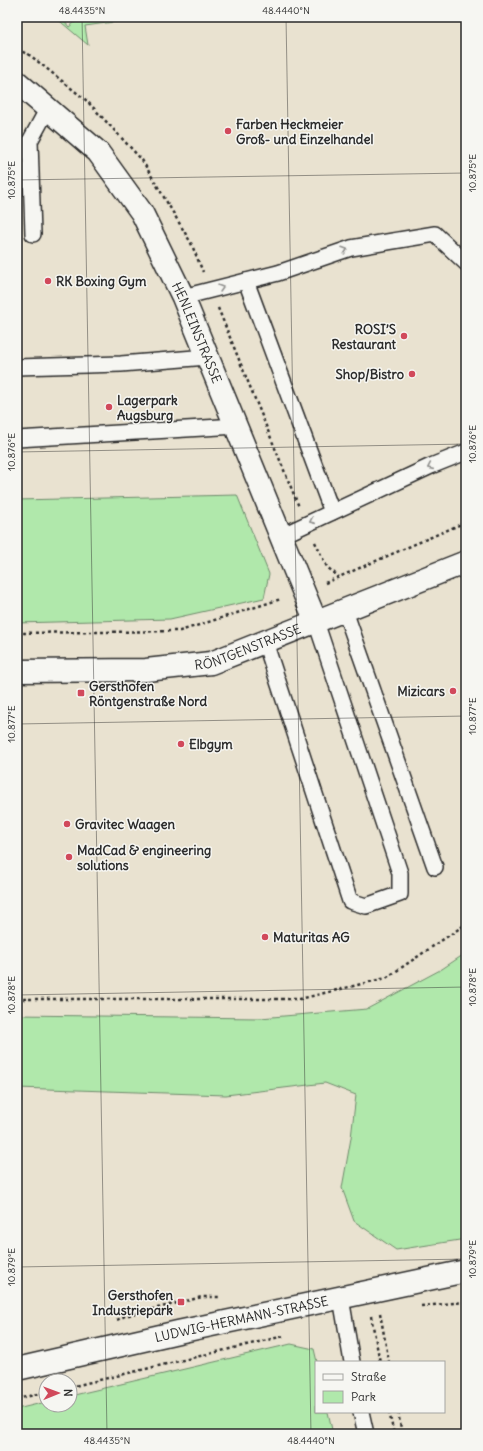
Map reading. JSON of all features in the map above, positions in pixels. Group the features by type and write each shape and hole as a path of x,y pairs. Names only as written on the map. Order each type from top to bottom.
{"street":[{"name":"HENLEINSTRASSE","path":"17,82 98,152 137,207 183,297 316,622"},
{"name":"RÖNTGENSTRASSE","path":"17,671 146,670 211,663 466,562"},
{"name":"LUDWIG-HERMANN-STRASSE","path":"17,1369 178,1332 466,1271"}],"lane":[{"path":"32,234 30,141 48,108"},
{"path":"183,297 278,272 351,248 435,234 466,264"},
{"path":"246,281 332,512"},
{"path":"17,367 121,364 207,357"},
{"path":"17,440 237,426"},
{"path":"280,536 431,466 466,452"},
{"path":"345,611 435,867"},
{"path":"265,642 350,901 366,906 400,894 400,873 316,622"},
{"path":"341,1298 352,1361"},
{"path":"361,1413 366,1434"}],"path":[{"path":"17,633 180,631 303,592 466,522"},
{"path":"17,999 300,999 386,978 466,924"},
{"path":"416,1307 466,1302"},
{"path":"345,1322 388,1312"},
{"path":"380,1313 389,1361"},
{"path":"372,1316 380,1361"},
{"path":"78,1385 287,1335"},
{"path":"17,1399 38,1394"},
{"path":"389,1413 394,1434"},
{"path":"398,1413 402,1434"}],"green space":[{"path":"55,17 61,17 69,27 81,17 149,17 85,26 88,45"},
{"path":"237,495 269,574 264,598 170,619 17,623 17,500"},
{"path":"466,953 466,1239 396,1250 354,1221 342,1188 351,1138 356,1095 325,1083 226,1095 17,1088 17,1015 260,1018 367,1009 442,969"},
{"path":"291,1344 314,1349 317,1361 315,1361 315,1413 328,1413 333,1434 17,1434 17,1409 38,1404 38,1413 78,1413 78,1394"}],"place":[{"name":"Farben Heckmeier Groß- und Einzelhandel","path":"228,131"},
{"name":"RK Boxing Gym","path":"48,281"},
{"name":"ROSI’S Restaurant","path":"404,336"},
{"name":"Shop/Bistro","path":"412,374"},
{"name":"Lagerpark Augsburg","path":"109,407"},
{"name":"Mizicars","path":"453,691"},
{"name":"Gersthofen Röntgenstraße Nord","path":"81,693"},
{"name":"Elbgym","path":"181,744"},
{"name":"Gravitec Waagen","path":"67,824"},
{"name":"MadCad & engineering solutions","path":"69,857"},
{"name":"Maturitas AG","path":"265,937"},
{"name":"Gersthofen Industriepark","path":"181,1302"}]}
